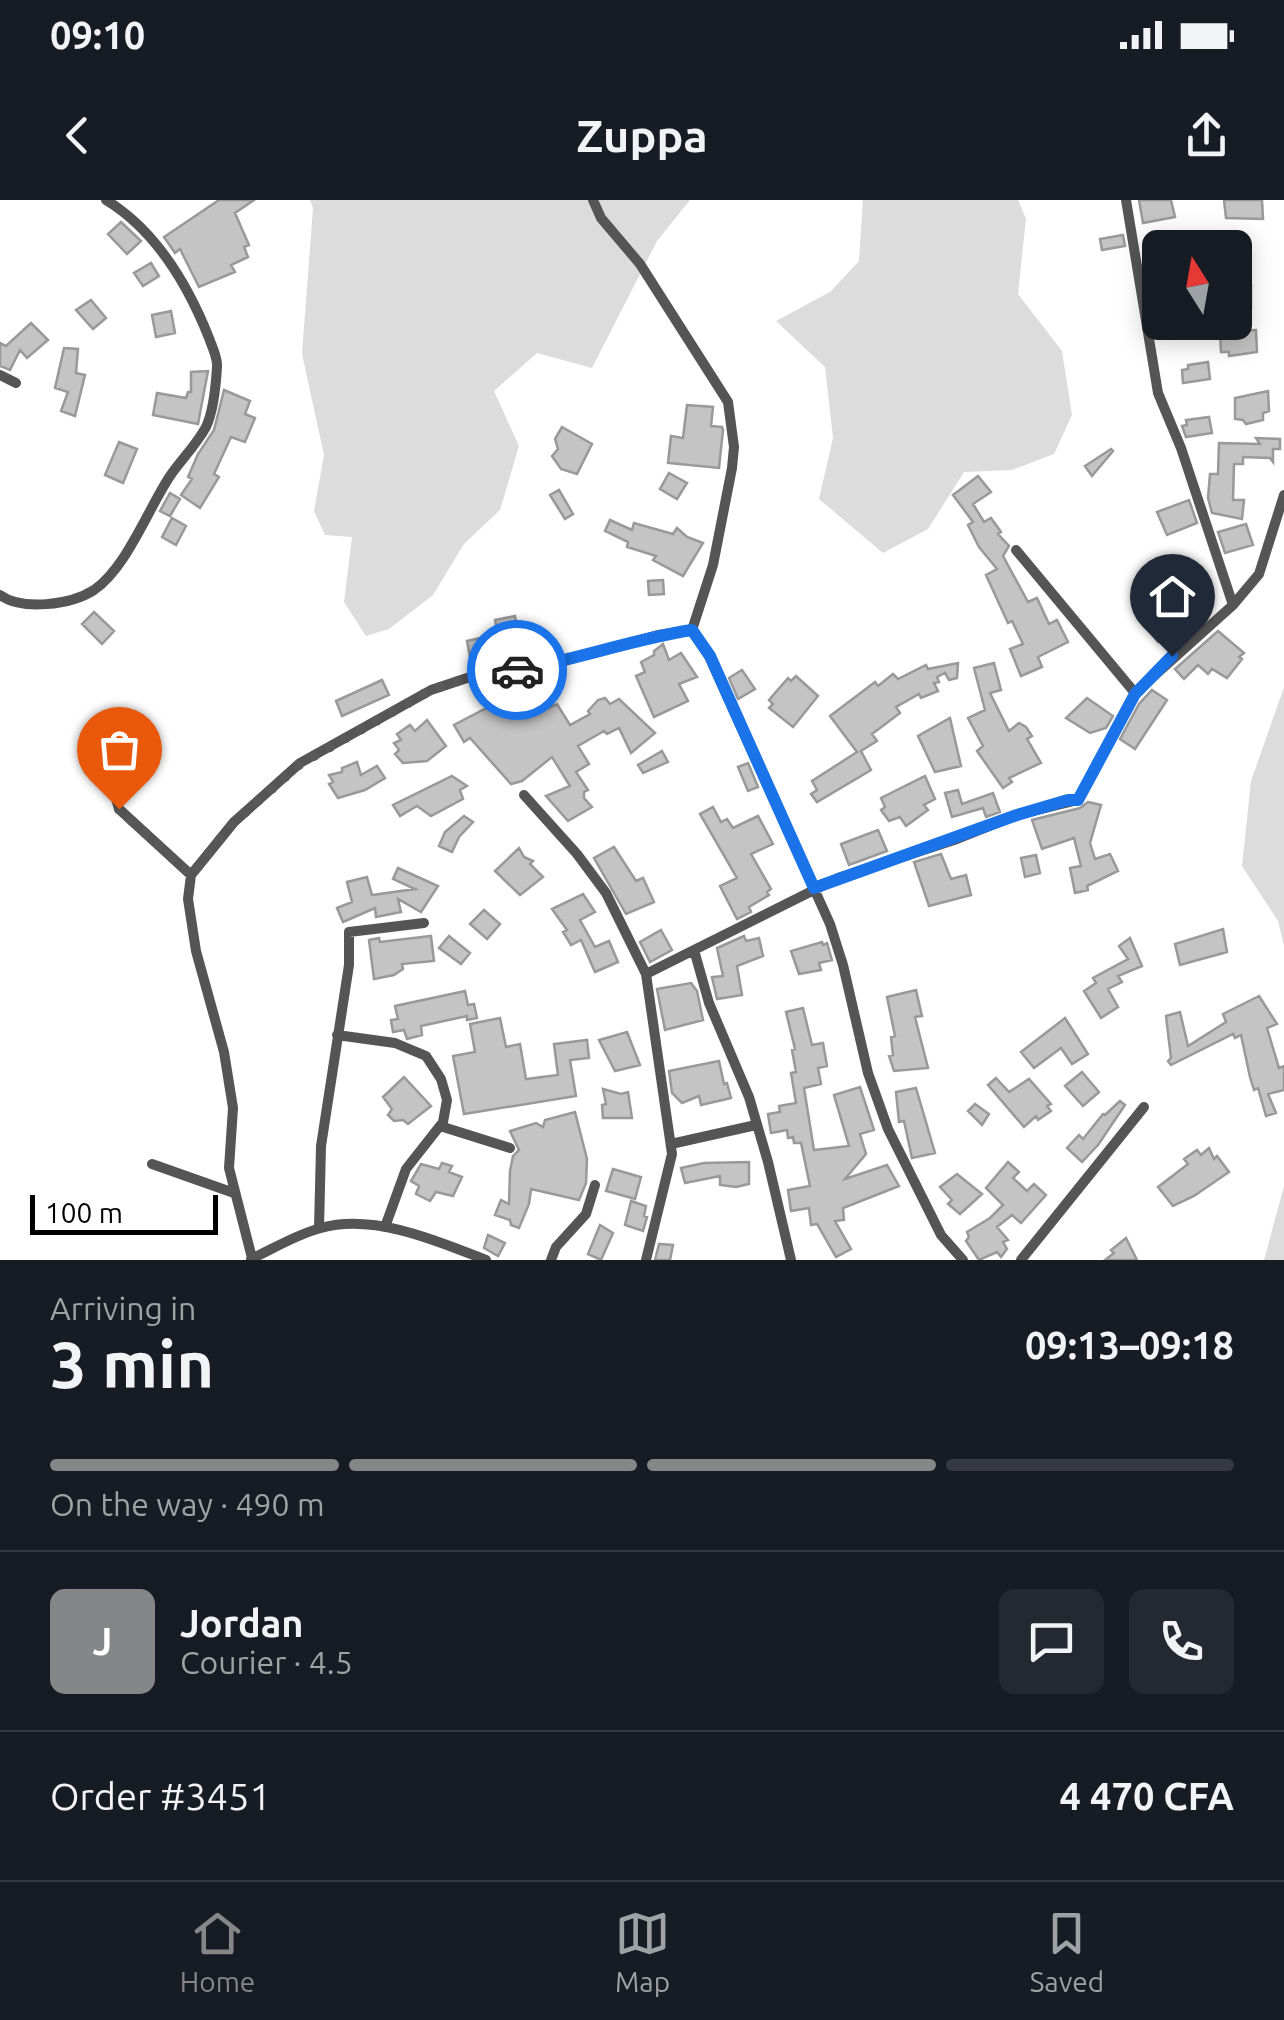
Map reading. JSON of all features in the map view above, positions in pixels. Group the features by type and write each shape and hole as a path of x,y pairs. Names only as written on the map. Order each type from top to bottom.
{"street":[{"path":"0,595 11,603 54,603 92,591 111,574 168,478 207,425 218,363 202,322 178,275 151,238 125,212 106,200"},
{"path":"592,200 601,218 640,264 728,402 734,447 732,468 712,565 692,630"},
{"path":"1126,200 1158,393 1201,503 1233,605"},
{"path":"0,375 16,383"},
{"path":"646,974 814,888 1017,815 1078,800 1135,694 1172,656 1233,605 1259,574 1284,495"},
{"path":"1016,550 1135,694"},
{"path":"486,1260 386,1227 340,1224 319,1228 251,1259 229,1157 232,1108 224,1052 196,951 188,899 191,875 234,822 300,764 431,690 470,677 550,664 658,635 692,630"},
{"path":"692,630 710,656 814,888 843,964 868,1073 894,1144 941,1235 963,1260"},
{"path":"140,740 116,782 114,796 119,809 191,875"},
{"path":"524,795 606,893 646,974 672,1144 646,1260"},
{"path":"319,1228 320,1146 349,965 349,932 424,924"},
{"path":"694,950 708,1004 730,1048 768,1162 790,1260"},
{"path":"338,1035 395,1044 426,1056 440,1079 446,1100 440,1126 406,1170 386,1227"},
{"path":"1022,1260 1144,1107"},
{"path":"672,1144 756,1125"},
{"path":"440,1126 510,1148"},
{"path":"152,1164 234,1194"},
{"path":"551,1260 556,1247 586,1214 596,1185"}],"shaded area":[{"path":"310,200 690,200 657,241 592,368 537,353 494,391 519,446 500,510 464,544 433,595 389,629 366,636 344,602 352,537 325,535 314,511 324,455 302,354 313,208"},
{"path":"863,200 1018,200 1026,219 1018,294 1062,351 1072,415 1054,454 1012,470 964,472 928,529 883,553 819,499 833,438 825,367 776,321 830,292 859,261"},
{"path":"1284,687 1284,946 1278,921 1242,866 1251,781"},
{"path":"1284,1186 1284,1260 1264,1260"}],"building":[{"path":"219,200 254,200 235,213 249,245 244,247 248,257 231,265 235,272 199,287 180,249 175,253 164,237"},
{"path":"1139,200 1171,200 1175,217 1143,223"},
{"path":"1224,200 1262,200 1263,219 1226,218"},
{"path":"121,222 141,241 127,254 108,234"},
{"path":"1123,235 1125,246 1102,250 1100,239"},
{"path":"151,263 159,276 143,286 134,273"},
{"path":"91,300 106,318 93,329 76,310"},
{"path":"171,311 175,333 156,337 152,315"},
{"path":"31,323 48,340 27,358 20,350 10,370 0,366 0,343 6,346"},
{"path":"1252,330 1256,330 1257,352 1229,356 1229,352 1221,352 1220,340 1252,340"},
{"path":"64,348 78,349 76,373 85,375 75,416 61,411 68,392 55,388"},
{"path":"1208,362 1210,379 1183,383 1182,370 1188,369 1188,365"},
{"path":"208,371 198,424 153,415 157,393 186,398 191,392 191,372"},
{"path":"224,390 250,401 245,414 255,418 245,442 231,437 214,474 219,477 200,508 181,495 192,479 188,477 198,454 214,430"},
{"path":"1268,391 1269,411 1263,413 1263,420 1246,424 1235,419 1235,398"},
{"path":"687,405 713,407 711,426 723,430 719,468 668,463 671,436 683,438"},
{"path":"1209,417 1212,433 1186,437 1182,426 1187,425 1186,420"},
{"path":"562,427 592,444 577,474 561,469 552,456 558,449 555,439"},
{"path":"1256,438 1280,439 1280,449 1273,449 1273,462 1270,458 1243,457 1243,464 1234,464 1233,500 1244,500 1242,519 1212,513 1208,498 1210,474 1218,474 1219,443 1260,444"},
{"path":"119,442 137,449 123,483 105,475"},
{"path":"1113,451 1092,476 1085,466"},
{"path":"669,473 687,483 677,499 660,489"},
{"path":"978,476 991,492 973,504 984,522 991,518 1009,546 1003,556 1028,602 1037,598 1049,624 1057,620 1068,642 1038,657 1042,667 1021,676 1010,649 1023,644 1012,621 1008,623 986,575 997,569 979,547 968,525 973,522 953,495"},
{"path":"559,490 573,514 565,519 550,495"},
{"path":"170,493 180,499 170,516 160,511"},
{"path":"1189,500 1197,523 1167,535 1157,512"},
{"path":"172,518 186,526 176,545 162,537"},
{"path":"610,520 632,530 634,523 673,534 677,528 703,543 683,576 653,560 656,556 627,547 628,542 605,531"},
{"path":"1246,524 1253,545 1225,553 1218,532"},
{"path":"1192,574 1203,588 1190,598 1201,622 1184,637 1177,626 1158,642 1144,625 1171,598 1167,594"},
{"path":"663,580 664,594 649,595 648,581"},
{"path":"94,612 114,631 102,644 82,624"},
{"path":"515,616 521,647 470,657 467,641 498,634 495,620"},
{"path":"1218,631 1244,653 1239,657 1242,659 1227,678 1212,669 1208,674 1198,665 1184,679 1175,669"},
{"path":"663,644 669,660 681,653 697,677 679,684 688,701 654,717 636,676 645,672 641,662"},
{"path":"958,663 957,678 949,680 945,673 937,677 939,682 934,683 938,691 921,698 919,694 896,707 900,713 872,734 877,741 861,751 871,770 817,802 811,794 817,790 812,781 857,752 830,716 875,682 878,686 893,674 898,679 926,665 928,669"},
{"path":"994,663 1001,690 990,693 1009,731 1019,723 1026,727 1032,736 1027,739 1041,763 1009,778 1012,782 1003,788 977,751 983,746 968,718 985,710 974,668"},
{"path":"742,670 755,689 738,699 729,678"},
{"path":"796,676 818,696 793,727 769,708 773,704 769,700 788,678 791,681"},
{"path":"382,680 389,695 342,716 336,701"},
{"path":"511,690 526,718 557,704 570,725 590,714 588,711 598,700 605,698 610,704 619,699 655,733 631,753 619,728 607,734 604,731 578,746 589,764 576,772 588,790 584,798 592,807 568,821 546,796 570,786 552,757 522,781 511,784 470,738 464,742 454,725"},
{"path":"1152,690 1167,700 1135,749 1120,739 1139,704"},
{"path":"1087,698 1113,716 1106,728 1090,733 1066,718"},
{"path":"950,718 961,766 935,772 918,736"},
{"path":"427,720 446,746 427,761 403,763 395,754 399,750 394,743 401,740 397,734 410,725 415,731"},
{"path":"662,751 668,762 643,773 638,765"},
{"path":"357,762 361,775 377,766 385,778 365,790 338,798 329,784 333,782 329,775"},
{"path":"748,763 758,787 748,791 738,767"},
{"path":"452,776 467,786 460,790 463,799 431,816 417,806 400,816 393,805"},
{"path":"925,776 935,799 924,805 928,810 906,826 900,817 889,821 881,810 885,807 881,798"},
{"path":"958,790 962,804 993,793 1000,812 986,817 983,808 952,817 945,793"},
{"path":"1088,802 1101,805 1090,843 1095,859 1110,854 1118,871 1087,886 1088,890 1075,893 1070,868 1081,866 1074,838 1042,849 1032,820 1080,808"},
{"path":"713,807 721,822 727,819 733,828 758,816 773,844 751,854 771,889 769,895 737,919 720,886 737,878 700,814"},
{"path":"464,816 473,822 452,852 439,846 445,832"},
{"path":"878,830 887,851 849,865 841,844"},
{"path":"614,847 636,881 643,878 654,902 626,914 594,858"},
{"path":"519,848 543,877 520,895 495,871"},
{"path":"941,854 951,879 966,875 971,895 929,906 914,862"},
{"path":"1036,855 1040,873 1025,877 1021,858"},
{"path":"398,868 438,886 421,912 398,899 401,912 376,917 375,908 343,922 337,908 352,902 347,882 367,877 372,895 415,889 393,879"},
{"path":"583,894 595,912 580,920 595,947 609,941 618,962 595,972 581,940 571,945 563,932 567,930 552,909"},
{"path":"484,910 500,924 487,939 470,924"},
{"path":"1223,929 1227,952 1180,965 1175,944"},
{"path":"661,930 672,950 650,962 640,942"},
{"path":"431,936 434,961 402,964 403,969 394,975 374,979 369,940"},
{"path":"449,936 470,953 461,964 439,948"},
{"path":"744,936 746,941 759,938 763,956 737,966 742,995 717,999 712,977 723,976 717,948"},
{"path":"1130,938 1142,966 1118,976 1122,982 1108,989 1118,1007 1101,1018 1084,991 1096,983 1093,978 1128,959 1119,946"},
{"path":"827,943 832,960 819,963 821,970 799,974 791,951"},
{"path":"691,983 697,991 703,1020 665,1030 657,989"},
{"path":"916,990 922,1016 915,1017 928,1068 894,1071 889,1056 893,1055 891,1037 895,1036 887,997"},
{"path":"465,991 477,1018 467,1020 467,1016 421,1026 422,1035 407,1039 404,1030 393,1032 391,1020 398,1019 395,1006"},
{"path":"1259,996 1277,1024 1267,1028 1279,1068 1284,1066 1284,1090 1268,1094 1276,1113 1266,1116 1258,1088 1254,1090 1241,1035 1235,1038 1233,1034 1171,1065 1168,1061 1171,1058 1166,1016 1180,1012 1188,1046 1226,1022 1223,1014"},
{"path":"803,1008 812,1045 823,1043 827,1066 818,1068 821,1084 804,1088 814,1150 849,1146 834,1095 860,1087 874,1130 860,1134 866,1154 845,1179 887,1165 899,1186 843,1208 844,1220 835,1221 851,1249 836,1257 817,1224 811,1225 809,1208 791,1211 788,1190 810,1186 801,1143 788,1138 787,1130 771,1133 768,1114 780,1112 779,1106 796,1103 791,1073 796,1072 792,1050 795,1049 786,1012"},
{"path":"500,1018 506,1047 520,1044 526,1079 558,1075 554,1044 587,1040 589,1058 570,1060 576,1096 464,1114 453,1056 475,1052 470,1024"},
{"path":"1065,1018 1088,1054 1072,1064 1061,1048 1034,1068 1021,1052"},
{"path":"627,1032 640,1065 615,1071 599,1040"},
{"path":"719,1061 731,1098 701,1105 699,1096 682,1103 672,1093 669,1071"},
{"path":"1082,1072 1099,1092 1083,1106 1065,1086"},
{"path":"404,1077 431,1106 408,1124 394,1121 388,1115 392,1109 383,1097"},
{"path":"996,1078 1009,1092 1029,1079 1051,1104 1047,1106 1051,1111 1038,1120 1036,1116 1024,1127 988,1085"},
{"path":"916,1088 935,1153 912,1158 904,1121 899,1122 896,1092"},
{"path":"603,1089 628,1092 632,1118 603,1118"},
{"path":"1120,1101 1125,1105 1082,1162 1067,1148 1079,1135 1083,1139 1103,1114"},
{"path":"975,1104 989,1114 982,1125 968,1111"},
{"path":"575,1112 587,1159 586,1183 579,1200 531,1189 519,1228 495,1215 501,1200 509,1204 510,1171 513,1156 519,1150 510,1131 536,1123 543,1127 545,1120"},
{"path":"1209,1148 1214,1159 1217,1156 1229,1172 1173,1206 1158,1187 1188,1164 1184,1159 1197,1150 1201,1155"},
{"path":"749,1162 749,1184 736,1187 720,1185 720,1176 685,1183 681,1168 704,1163"},
{"path":"1008,1162 1019,1172 1013,1178 1027,1191 1034,1184 1046,1195 1021,1223 1012,1215 997,1227 1008,1240 1003,1242 1007,1249 1001,1257 997,1252 979,1260 966,1241 967,1232 1003,1205 986,1188"},
{"path":"442,1163 452,1166 449,1172 462,1177 453,1196 436,1192 430,1201 416,1194 419,1186 411,1181 421,1164 439,1169"},
{"path":"613,1169 641,1177 635,1199 606,1191"},
{"path":"957,1174 982,1194 960,1214 948,1204 952,1200 940,1187"},
{"path":"631,1201 646,1206 643,1231 625,1225"},
{"path":"600,1225 613,1233 601,1260 588,1254"},
{"path":"488,1235 505,1243 498,1256 484,1248"},
{"path":"1126,1238 1137,1260 1105,1260 1114,1253 1111,1250"},
{"path":"659,1244 673,1245 670,1260 655,1260"}],"way so far":[{"path":"119,809 191,875 234,822 300,764 431,690 470,677 517,670"}],"route":[{"path":"517,670 692,630 710,656 814,888 1017,815 1078,800 1135,694 1172,656"}]}
